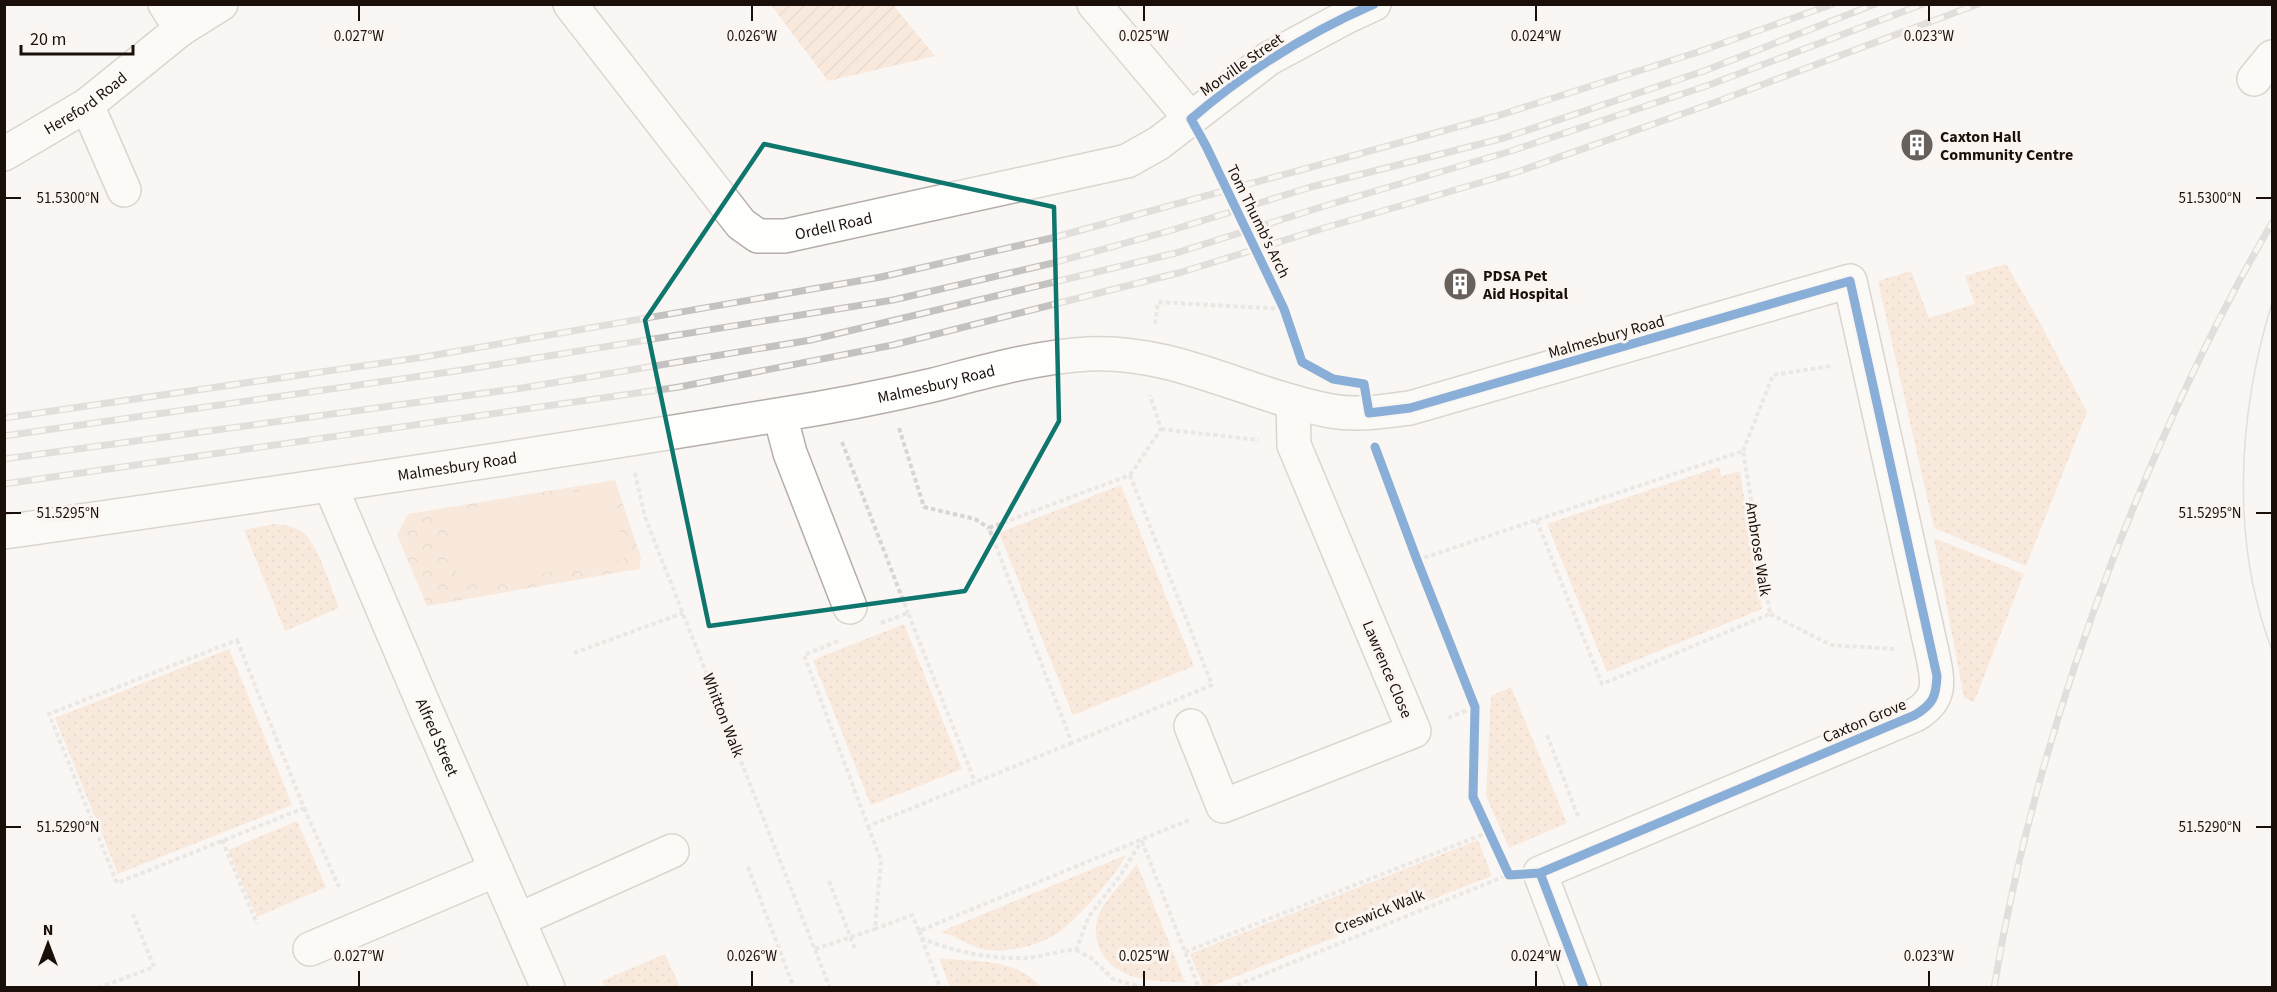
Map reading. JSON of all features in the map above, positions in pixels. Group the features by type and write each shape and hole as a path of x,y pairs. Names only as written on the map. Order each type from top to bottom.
{"street":[{"name":"Hereford Road","path":"4,154 87,105 173,17 221,4"},
{"name":"Ordell Road","path":"570,4 741,224 758,236 784,236 1127,161 1159,143 1198,132"},
{"path":"1094,4 1198,132"},
{"name":"Morville Street","path":"1198,132 1268,59 1374,4"},
{"path":"87,105 124,190"},
{"name":"Caxton Grove","path":"1524,874 1592,852 1916,715 1930,706 1937,691 1937,676 1850,281"},
{"name":"Malmesbury Road","path":"4,532 627,440 835,406 1046,358 1092,353 1144,357 1334,412 1369,413 1410,408 1850,281"},
{"name":"Lawrence Close","path":"1223,806 1414,731 1294,445 1293,402"},
{"path":"780,415 790,453 848,623"},
{"name":"Alfred Street","path":"330,485 548,987"},
{"path":"1191,726 1223,806"},
{"path":"518,920 672,851"},
{"path":"310,948 496,870"},
{"path":"1524,874 1584,987"}],"path":[{"path":"989,528 1130,475 1161,429 1144,357 1158,302 1284,309 1288,320"},
{"path":"1417,560 1743,451 1773,375 1868,360"},
{"path":"891,395 924,507 975,519 989,528 1072,743"},
{"path":"835,406 841,440 975,782"},
{"path":"1161,429 1294,445"},
{"path":"868,826 1212,685 1130,475"},
{"path":"1413,550 1421,571"},
{"path":"574,653 683,613"},
{"path":"877,625 908,613"},
{"path":"1770,614 1831,645 1932,652"},
{"path":"848,623 804,655 881,860 875,929"},
{"path":"304,808 117,883 49,714 237,640 304,808 339,888"},
{"path":"1471,696 1475,707 1475,718"},
{"path":"1547,735 1592,852"},
{"path":"919,931 1223,806"},
{"path":"1185,952 1487,828 1494,843"},
{"path":"222,840 257,924"},
{"path":"1076,950 1089,916 1120,876 1142,840"},
{"path":"1142,840 1199,987"},
{"path":"1504,864 1524,874"},
{"path":"748,867 794,987"},
{"path":"829,881 855,948"},
{"path":"98,987 153,967 132,912"},
{"path":"815,948 912,915 940,987"},
{"path":"921,938 969,952 1005,957 1027,958 1060,950 1076,950 1091,958 1113,979 1144,987"}],"highlighted area":[{"path":"764,144 1054,207 1059,421 965,591 709,626 645,320"}],"green space":[{"path":"771,5 893,5 935,56 828,81"},
{"path":"2006,264 2087,412 2026,566 1934,528 1878,281 1911,271 1929,318 1975,304 1965,276"},
{"path":"1719,467 1721,476 1740,471 1762,609 1607,672 1547,524"},
{"path":"615,480 641,558 639,569 427,606 397,535 408,514"},
{"path":"1121,485 1194,666 1073,715 999,533"},
{"path":"612,486 624,560 459,586 447,512"},
{"path":"274,524 295,528 307,537 318,555 339,608 285,631 244,530"},
{"path":"1934,538 2024,574 1974,702 1964,698"},
{"path":"904,624 962,769 871,805 813,660"},
{"path":"229,649 292,805 118,874 55,718"},
{"path":"1511,687 1567,823 1509,848 1486,796 1491,696"},
{"path":"297,821 326,887 257,917 228,850"},
{"path":"1478,840 1492,876 1204,987 1190,954"},
{"path":"1126,855 1113,875 1081,912 1060,931 1044,941 1012,949 987,950 940,932"},
{"path":"1137,864 1185,982 1146,979 1122,972 1104,956 1098,944 1096,928 1100,912"},
{"path":"665,954 680,987 605,987 602,981"},
{"path":"939,958 980,961 1006,966 1030,977 1041,987 950,987"}],"tram line":[{"path":"2272,303 2252,388 2246,432 2244,477 2245,521 2250,565 2259,608 2272,650"}],"railway":[{"path":"4,418 424,357 881,277 1056,237 1497,116 1698,52 1833,4"},
{"path":"4,436 456,371 893,300 1053,263 1169,231 1311,187 1504,138 1704,71 1875,4"},
{"path":"4,459 522,388 811,340 1176,253 1511,151 1709,85 1923,4"},
{"path":"4,484 679,387 893,345 1182,272 1517,172 1716,102 1978,4"},
{"path":"1994,988 2028,824 2058,717 2094,611 2166,430 2227,304 2272,223"}],"cycle path":[{"name":"Tom Thumb's Arch","path":"1374,4 1325,27 1278,54 1212,101 1191,119 1284,309 1302,362 1333,379 1364,384 1369,413 1410,408 1850,281 1937,676 1932,699 1915,715 1540,873 1509,875 1473,797 1475,707 1375,447"},
{"path":"1540,873 1584,988"}],"place":[{"name":"Caxton Hall Community Centre","path":"1917,145"},
{"name":"PDSA Pet Aid Hospital","path":"1460,284"}]}
